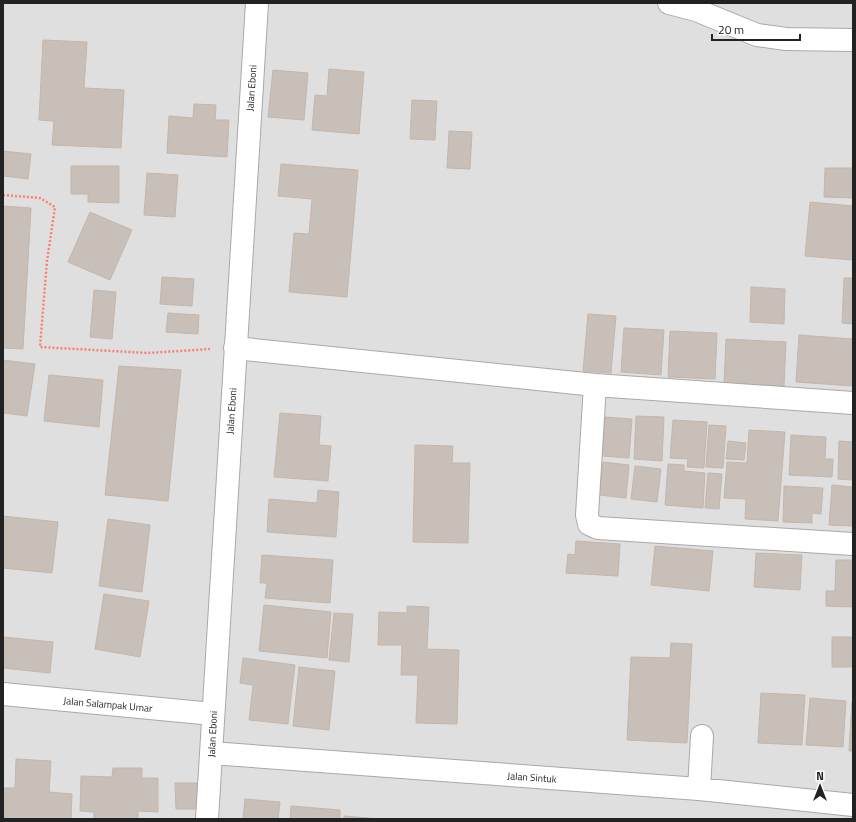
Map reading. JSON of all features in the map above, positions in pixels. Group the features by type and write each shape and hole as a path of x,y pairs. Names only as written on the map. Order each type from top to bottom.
{"street":[{"name":"Jalan Eboni","path":"207,819 257,3"},
{"path":"669,3 696,10 757,35 786,40 853,40"},
{"path":"235,348 596,385 853,403"},
{"path":"596,385 587,515 589,524 598,528 853,544"},
{"name":"Jalan Salampak Umar","path":"3,694 213,714"},
{"path":"699,789 702,736"},
{"name":"Jalan Sintuk","path":"211,753 699,789 853,805"}],"path":[{"path":"3,195 40,198 55,207 48,261 40,347 148,353 235,348"}],"shaded area":[{"path":"3,3 853,3 853,819 3,819"}],"building":[{"path":"43,40 87,42 84,88 124,90 121,148 52,145 54,121 39,120"},
{"path":"329,69 364,72 359,134 312,130 315,95 327,96"},
{"path":"273,70 308,73 304,120 268,117"},
{"path":"412,100 437,101 435,140 410,139"},
{"path":"194,104 216,105 215,120 229,120 227,157 167,153 169,116 193,118"},
{"path":"449,131 472,132 470,169 447,168"},
{"path":"3,151 31,154 28,179 3,176"},
{"path":"281,164 358,170 347,297 289,292 294,233 309,234 312,199 278,196"},
{"path":"71,166 119,166 119,203 88,202 88,194 71,194"},
{"path":"825,168 853,168 853,198 824,197"},
{"path":"147,173 178,175 175,217 144,215"},
{"path":"810,202 853,206 853,260 805,256"},
{"path":"3,206 31,208 23,349 3,348"},
{"path":"90,212 132,230 110,280 68,262"},
{"path":"162,277 194,279 192,306 160,304"},
{"path":"844,278 853,278 853,324 842,323"},
{"path":"751,287 785,289 784,324 750,322"},
{"path":"94,290 116,292 112,339 90,337"},
{"path":"168,313 199,315 198,334 166,332"},
{"path":"588,314 616,316 611,373 583,371"},
{"path":"624,328 664,330 661,375 621,372"},
{"path":"670,331 717,333 715,379 668,377"},
{"path":"799,335 853,339 853,386 796,382"},
{"path":"726,339 786,342 784,386 724,384"},
{"path":"3,360 35,364 27,416 3,413"},
{"path":"119,366 181,370 168,501 105,495"},
{"path":"49,375 103,380 99,427 44,421"},
{"path":"280,413 321,416 319,445 331,446 328,481 274,477"},
{"path":"636,416 664,417 662,461 634,459"},
{"path":"605,417 632,419 629,458 602,456"},
{"path":"673,420 707,422 704,468 687,467 688,459 670,458"},
{"path":"709,425 726,426 723,468 706,467"},
{"path":"749,430 785,432 778,521 745,519 746,499 724,498 727,462 747,463"},
{"path":"791,435 826,437 825,459 833,459 832,477 789,475"},
{"path":"728,441 746,443 744,460 726,459"},
{"path":"839,441 853,442 853,480 838,479"},
{"path":"415,445 453,446 452,463 470,463 468,543 413,542"},
{"path":"603,462 629,465 626,498 599,495"},
{"path":"668,464 684,465 684,471 705,473 703,508 665,505"},
{"path":"635,466 661,469 657,502 631,499"},
{"path":"708,473 722,474 719,509 705,508"},
{"path":"832,485 853,487 853,526 829,525"},
{"path":"784,486 823,488 821,514 812,513 812,523 783,522"},
{"path":"318,490 339,492 336,537 267,532 269,499 317,503"},
{"path":"3,516 58,522 52,573 3,568"},
{"path":"108,519 150,525 142,592 99,586"},
{"path":"576,541 620,544 618,576 566,573 568,554 575,555"},
{"path":"655,546 713,551 709,591 651,585"},
{"path":"756,553 802,555 800,590 754,587"},
{"path":"262,555 333,560 330,603 265,598 267,583 260,583"},
{"path":"836,560 853,560 853,607 826,606 826,591 835,591"},
{"path":"104,594 149,601 140,657 95,649"},
{"path":"264,605 331,612 327,658 259,651"},
{"path":"407,606 429,607 427,649 459,650 457,724 416,723 418,675 401,675 402,645 378,645 379,612 407,613"},
{"path":"334,613 353,614 349,662 329,660"},
{"path":"3,637 53,642 50,673 3,668"},
{"path":"832,637 853,637 853,667 832,667"},
{"path":"671,643 692,644 687,743 627,740 631,657 670,658"},
{"path":"243,658 295,665 288,724 249,720 253,685 240,683"},
{"path":"299,667 335,671 329,730 293,726"},
{"path":"761,693 805,695 802,745 758,743"},
{"path":"810,698 846,701 843,747 806,745"},
{"path":"852,701 853,751 849,751"},
{"path":"16,759 51,761 49,792 72,794 71,819 3,819 3,788 15,788"},
{"path":"113,768 142,768 142,778 158,778 158,812 138,811 138,819 94,819 94,812 80,811 81,776 112,777"},
{"path":"175,783 197,783 198,809 176,809"},
{"path":"245,799 280,802 278,819 243,819"},
{"path":"291,806 340,810 340,819 290,819"},
{"path":"344,816 379,819 344,819"}]}
